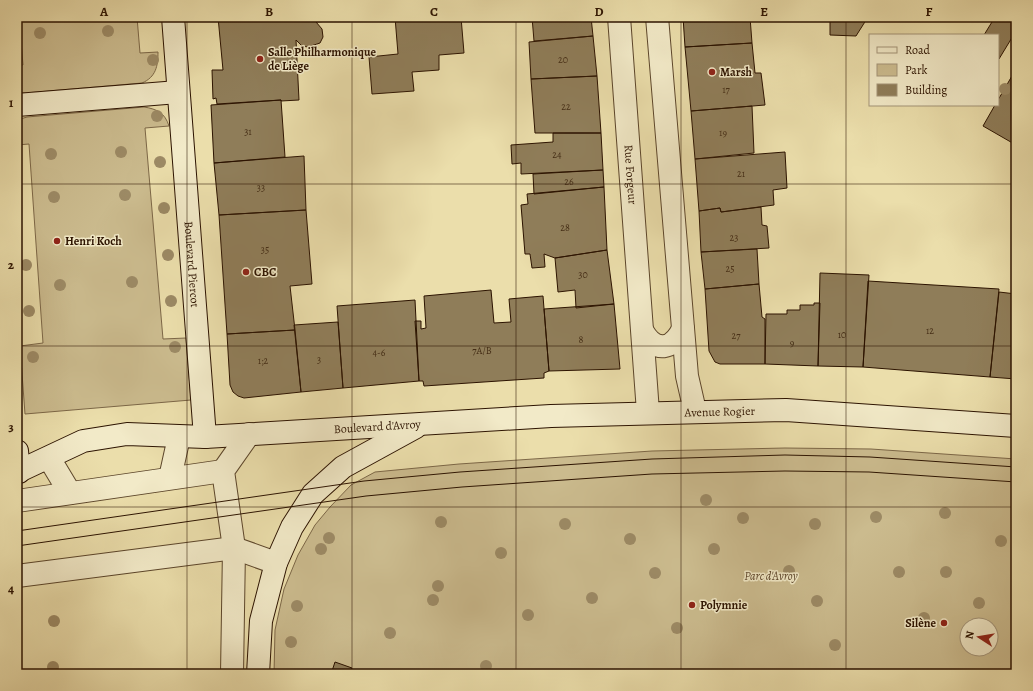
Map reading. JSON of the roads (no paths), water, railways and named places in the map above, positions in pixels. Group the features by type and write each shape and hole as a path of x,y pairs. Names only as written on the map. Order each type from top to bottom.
{"street":[{"name":"Boulevard Piercot","path":"172,17 205,437"},
{"name":"Rue Forgeur","path":"619,17 648,412"},
{"path":"657,17 683,329 688,376 695,411"},
{"path":"17,105 178,92"},
{"path":"643,332 649,341 659,346 669,345 677,340 683,329"},
{"name":"Avenue Rogier","path":"422,423 648,412 786,410 1016,426"},
{"name":"Boulevard d'Avroy","path":"18,465 49,458 83,442 127,434 205,437 422,423"},
{"name":"Boulevard d'Avroy","path":"258,674 262,621 276,562 292,527 313,494 343,467 422,423"},
{"path":"232,674 234,548 224,471 249,434"},
{"path":"170,478 179,437"},
{"path":"49,458 70,493"},
{"path":"17,501 224,471"},
{"path":"17,576 234,548 276,562"}],"tram line":[{"path":"17,531 364,481 460,472 652,459 785,455 870,457 1016,467"},
{"path":"17,546 366,496 462,487 652,474 785,471 869,472 1016,482"}],"place":[{"name":"Salle Philharmonique de Liège","path":"260,59"},
{"name":"Marsh","path":"712,72"},
{"name":"Henri Koch","path":"57,241"},
{"name":"CBC","path":"246,272"},
{"name":"Polymnie","path":"692,605"},
{"name":"Silène","path":"944,623"}],"park label":[{"name":"Parc d'Avroy","path":"771,576"}]}
